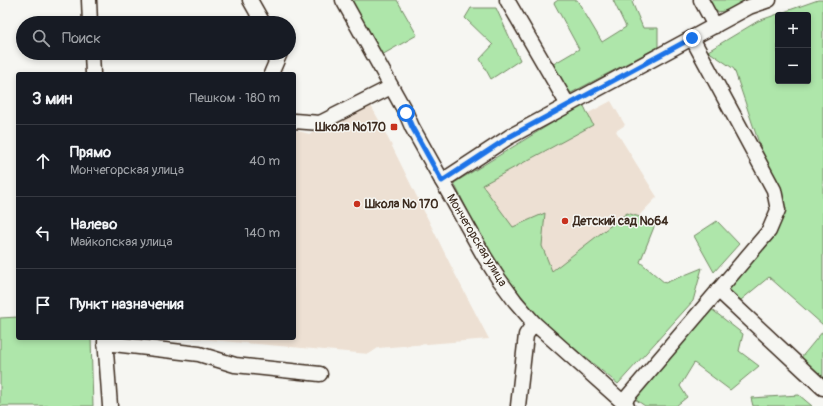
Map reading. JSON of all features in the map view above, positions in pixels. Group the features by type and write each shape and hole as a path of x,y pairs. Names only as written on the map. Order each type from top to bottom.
{"street":[{"path":"89,0 90,16"},
{"path":"250,0 259,16"},
{"name":"Мончегорская улица","path":"343,0 442,181 498,278 534,323 625,404"},
{"path":"507,0 568,105"},
{"path":"701,0 715,26"},
{"path":"442,181 509,137 749,7 769,0"},
{"path":"625,404 718,290 769,231 778,210 774,190 692,38"},
{"path":"92,60 93,72"},
{"path":"272,72 277,60"},
{"path":"296,121 320,123 391,87"},
{"path":"718,290 823,388"},
{"path":"518,406 526,335 534,323"},
{"path":"110,406 105,340 199,354 234,365 320,374"}],"shaded area":[{"name":"Детский сад №64","path":"611,101 625,125 616,131 657,197 558,300 470,176"},
{"name":"Школа № 170","path":"370,104 489,339 378,348 369,354 212,340 296,340 296,130 310,134"}],"green space":[{"path":"350,0 397,0 417,35 380,56"},
{"path":"558,0 577,0 602,42 626,27 613,0 634,0 632,2 643,28 658,28 658,47 571,93 550,66 579,49 554,3"},
{"path":"705,0 754,0 730,10 711,13"},
{"path":"818,0 823,0 823,325 769,277 741,300 726,291 781,215 767,167 734,69 708,51 758,21 775,15 775,84 811,84 811,12 784,12"},
{"path":"471,8 496,8 520,60 491,79 480,59 493,45 465,18"},
{"path":"583,104 593,125 482,185 513,227 545,213 542,246 552,271 627,213 656,222 640,262 665,283 702,268 693,301 618,384 541,321 489,254 454,183"},
{"path":"717,221 739,244 714,272 694,236"},
{"path":"710,308 743,334 739,351 759,366 730,390 694,363 680,386 687,397 676,406 645,406 632,397"},
{"path":"16,317 16,340 91,340 93,406 0,406 0,318"},
{"path":"823,331 823,381 800,359"},
{"path":"799,395 812,406 753,406 751,398"}],"place":[{"name":"Школа №170","path":"394,127"},
{"name":"Школа № 170","path":"357,204"},
{"name":"Детский сад №64","path":"565,221"}],"route":[{"path":"406,113 412,127 442,181 509,137 692,38"}]}
